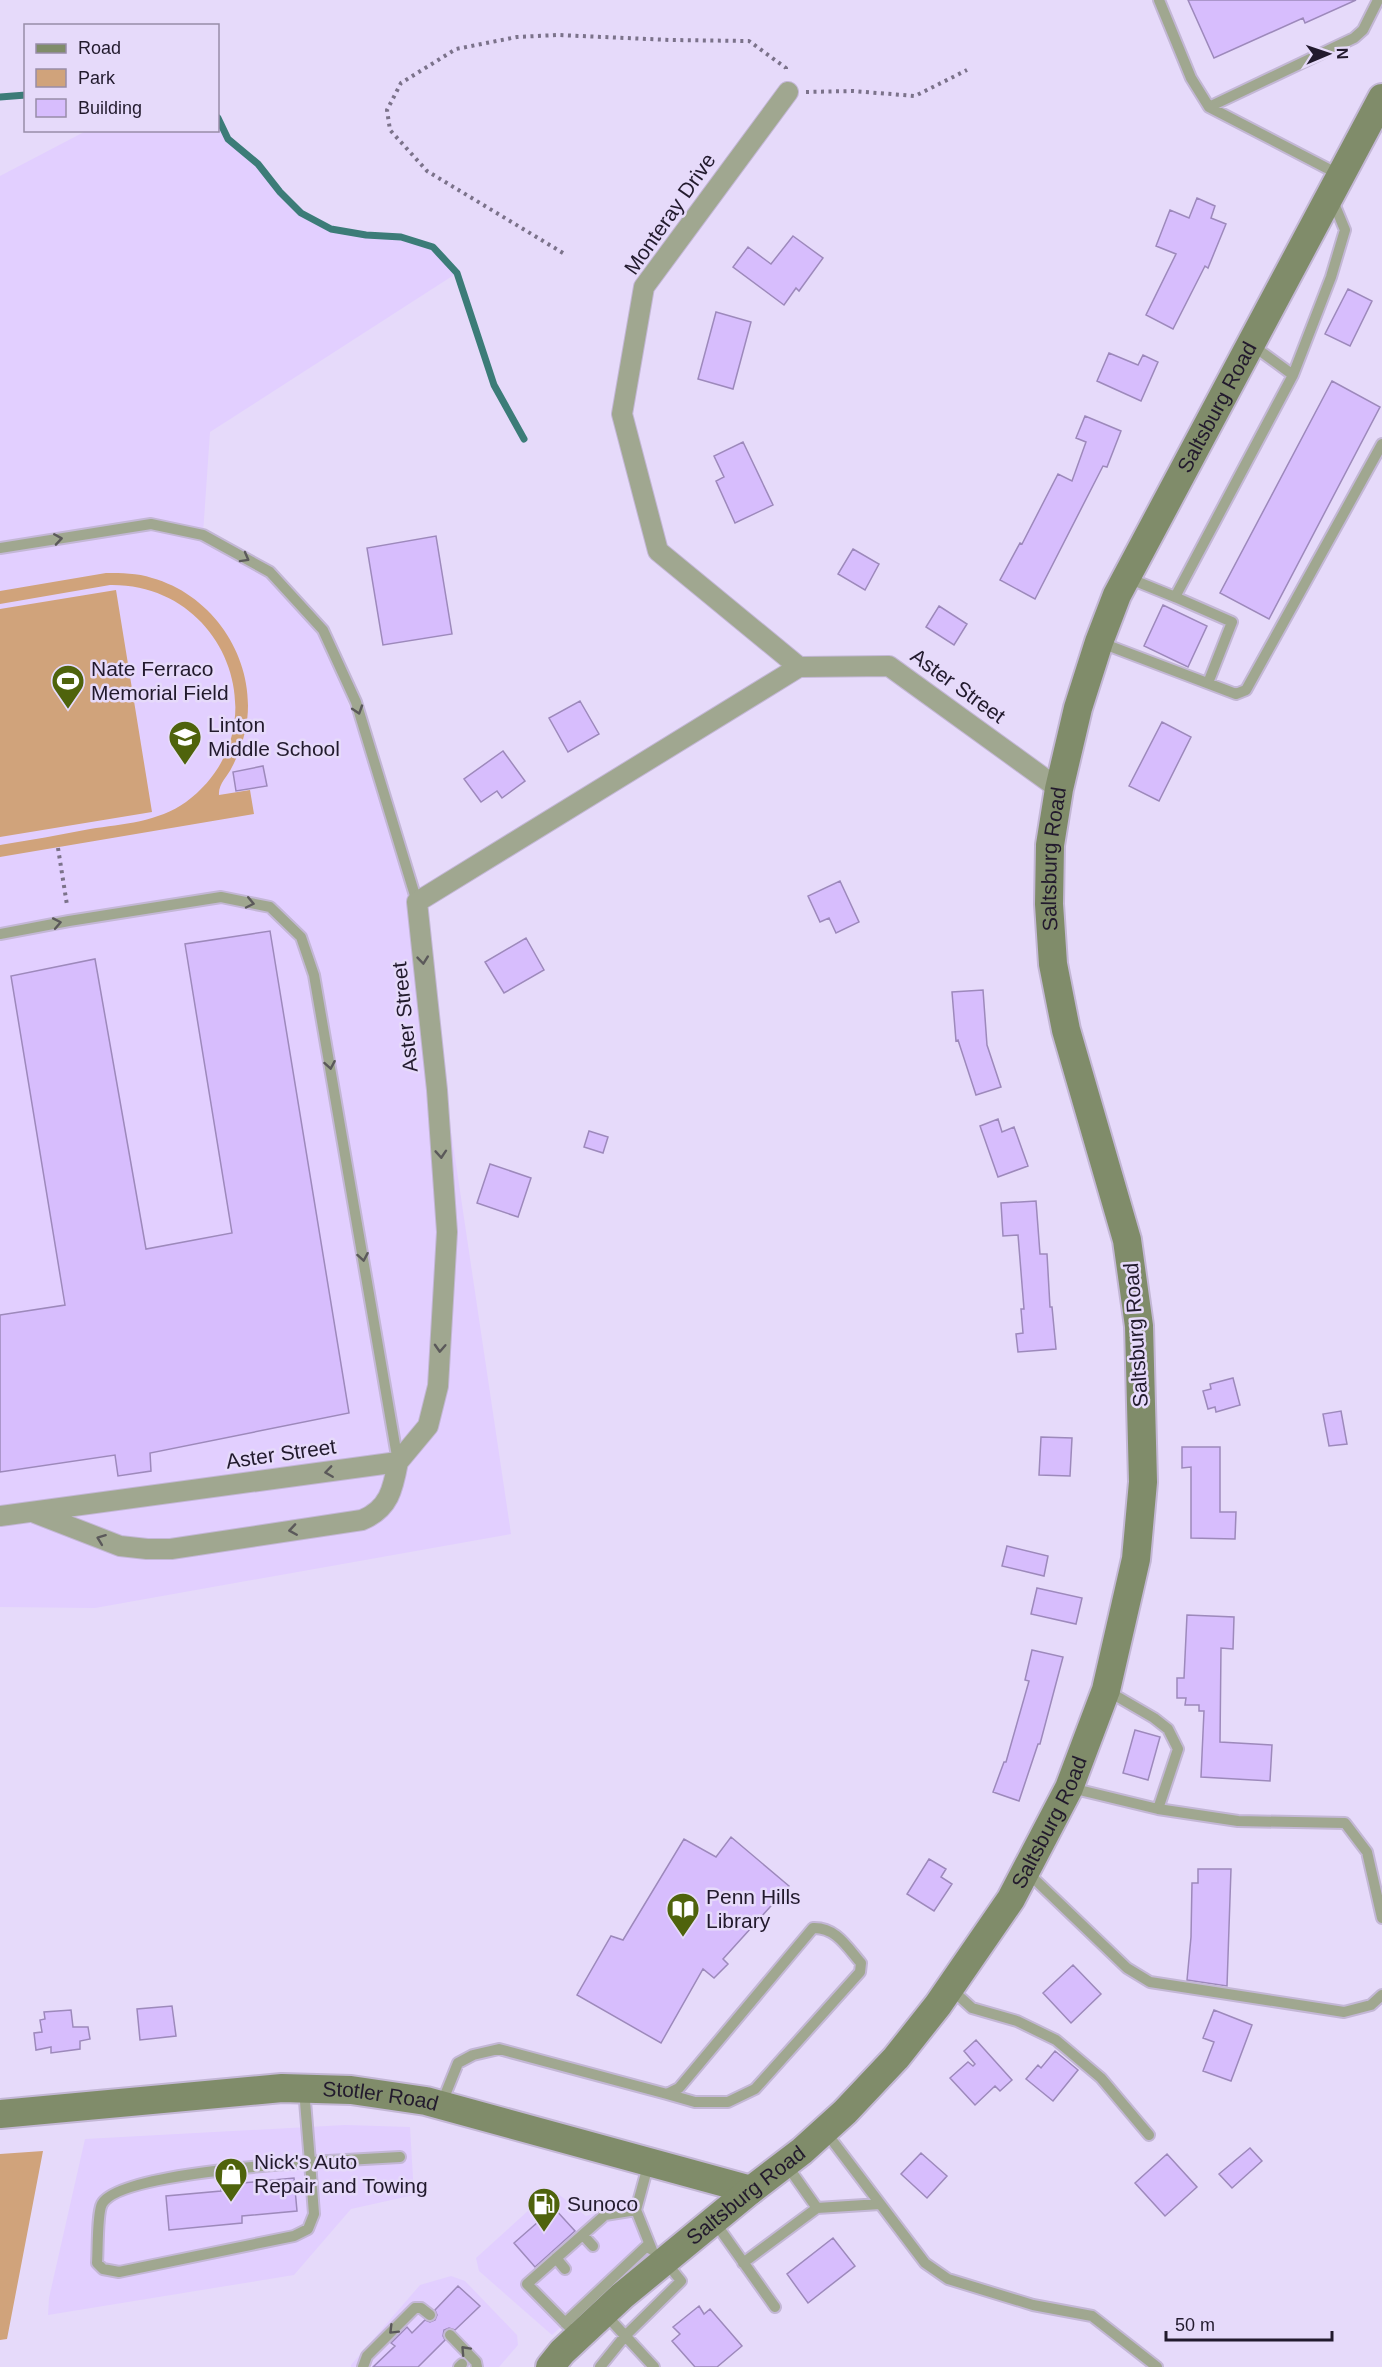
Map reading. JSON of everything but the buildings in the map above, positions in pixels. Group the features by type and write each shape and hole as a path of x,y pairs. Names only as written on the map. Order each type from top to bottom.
{"main road":[{"name":"Saltsburg Road","path":"559,2364 571,2330 593,2300 620,2274 658,2257 714,2221 825,2131 896,2058 950,1988 995,1924 1026,1871 1069,1788 1106,1690 1136,1558 1143,1482 1139,1326 1127,1240 1066,1030 1053,964 1049,904 1050,845 1059,789 1078,708 1099,642 1126,578 1382,98"},
{"name":"Stotler Road","path":"0,2114 282,2088 351,2090 441,2105 751,2190"}],"street":[{"name":"Monteray Drive","path":"788,92 644,287 622,414 658,551 799,667"},
{"name":"Aster Street","path":"799,667 889,666 1059,789"},
{"path":"417,902 799,667"},
{"name":"Aster Street","path":"0,1516 398,1462 428,1426 438,1386 447,1232 437,1090 417,902"},
{"path":"33,1512 120,1546 171,1549 362,1520 376,1514 386,1502 394,1485 398,1462"}],"lane":[{"path":"1159,0 1191,78 1209,107 1335,185 1345,230 1331,277 1293,375 1175,597"},
{"path":"1209,107 1354,38 1363,30 1378,0"},
{"path":"1252,344 1293,375"},
{"path":"1099,642 1236,694 1246,690 1382,444"},
{"path":"0,548 151,524 202,535 270,572 323,630 356,702 417,902"},
{"path":"1126,578 1232,622 1209,683"},
{"path":"0,934 221,897 270,907 301,937 314,975 398,1462"},
{"path":"1106,1690 1161,1724 1167,1729 1178,1749 1158,1809"},
{"path":"1069,1788 1158,1809 1238,1821 1345,1823 1367,1851 1382,1918"},
{"path":"1026,1871 1127,1968 1150,1982 1344,2012 1371,2005 1382,1995"},
{"path":"441,2105 458,2062 473,2055 500,2049 695,2102 728,2102 755,2089 860,1972 861,1963 838,1935 825,1927 813,1928 679,2088 667,2094"},
{"path":"950,1988 972,2008 1017,2021 1056,2040 1101,2078 1149,2135"},
{"path":"304,2088 310,2162 314,2214 308,2229 294,2236 118,2272 103,2269 97,2263 100,2205 108,2195 126,2188 197,2173 310,2162 400,2157"},
{"path":"825,2131 925,2263 948,2279 1033,2305 1092,2316 1157,2367"},
{"path":"600,2367 625,2336 681,2281 658,2257 636,2210 649,2162"},
{"path":"786,2164 817,2208"},
{"path":"743,2263 817,2208 880,2204"},
{"path":"571,2330 527,2284 605,2215 636,2210"},
{"path":"714,2221 775,2307"},
{"path":"583,2235 593,2246"},
{"path":"556,2258 566,2269"},
{"path":"593,2300 654,2367"},
{"path":"363,2367 367,2356 415,2308 421,2308 430,2315"},
{"path":"450,2335 476,2362 477,2367"}],"path":[{"path":"563,253 427,171 390,130 387,110 401,83 456,50 517,37 558,35 749,41 786,68 788,92 853,91 915,96 967,70"},
{"path":"58,848 69,921"}],"shaded area":[{"name":"Linton Middle School","path":"219,121 228,139 258,164 301,213 331,229 433,247 457,273 210,432 203,534 250,560 289,593 323,630 417,902 511,1534 95,1608 0,1607 0,176 84,132 219,132"},
{"path":"345,2125 410,2127 414,2195 351,2209 294,2275 48,2315 49,2298 85,2139"},
{"path":"552,2189 586,2216 630,2202 656,2242 552,2335 479,2271 476,2258"},
{"path":"451,2276 465,2281 517,2335 518,2345 499,2367 351,2367 420,2285"}],"green space":[{"path":"106,573 141,575 175,587 196,600 214,617 228,637 239,659 246,683 248,707 241,745 219,795 250,790 254,814 0,857 0,845 140,821 175,809 186,802 215,772 231,738 235,702 228,666 211,634 185,608 151,591 110,585 0,604 0,591"},
{"name":"Nate Ferraco Memorial Field","path":"116,590 152,812 0,837 0,609"},
{"path":"43,2151 7,2339 0,2340 0,2154"}],"waterway":[{"path":"0,97 24,95"},
{"path":"219,120 228,139 258,164 280,192 301,213 331,229 366,235 401,237 433,247 457,273 494,385 524,439"}],"place":[{"name":"Nate Ferraco Memorial Field","path":"68,710"},
{"name":"Linton Middle School","path":"185,766"},
{"name":"Penn Hills Library","path":"683,1938"},
{"name":"Nick's Auto Repair and Towing","path":"231,2203"},
{"name":"Sunoco","path":"544,2233"}]}
